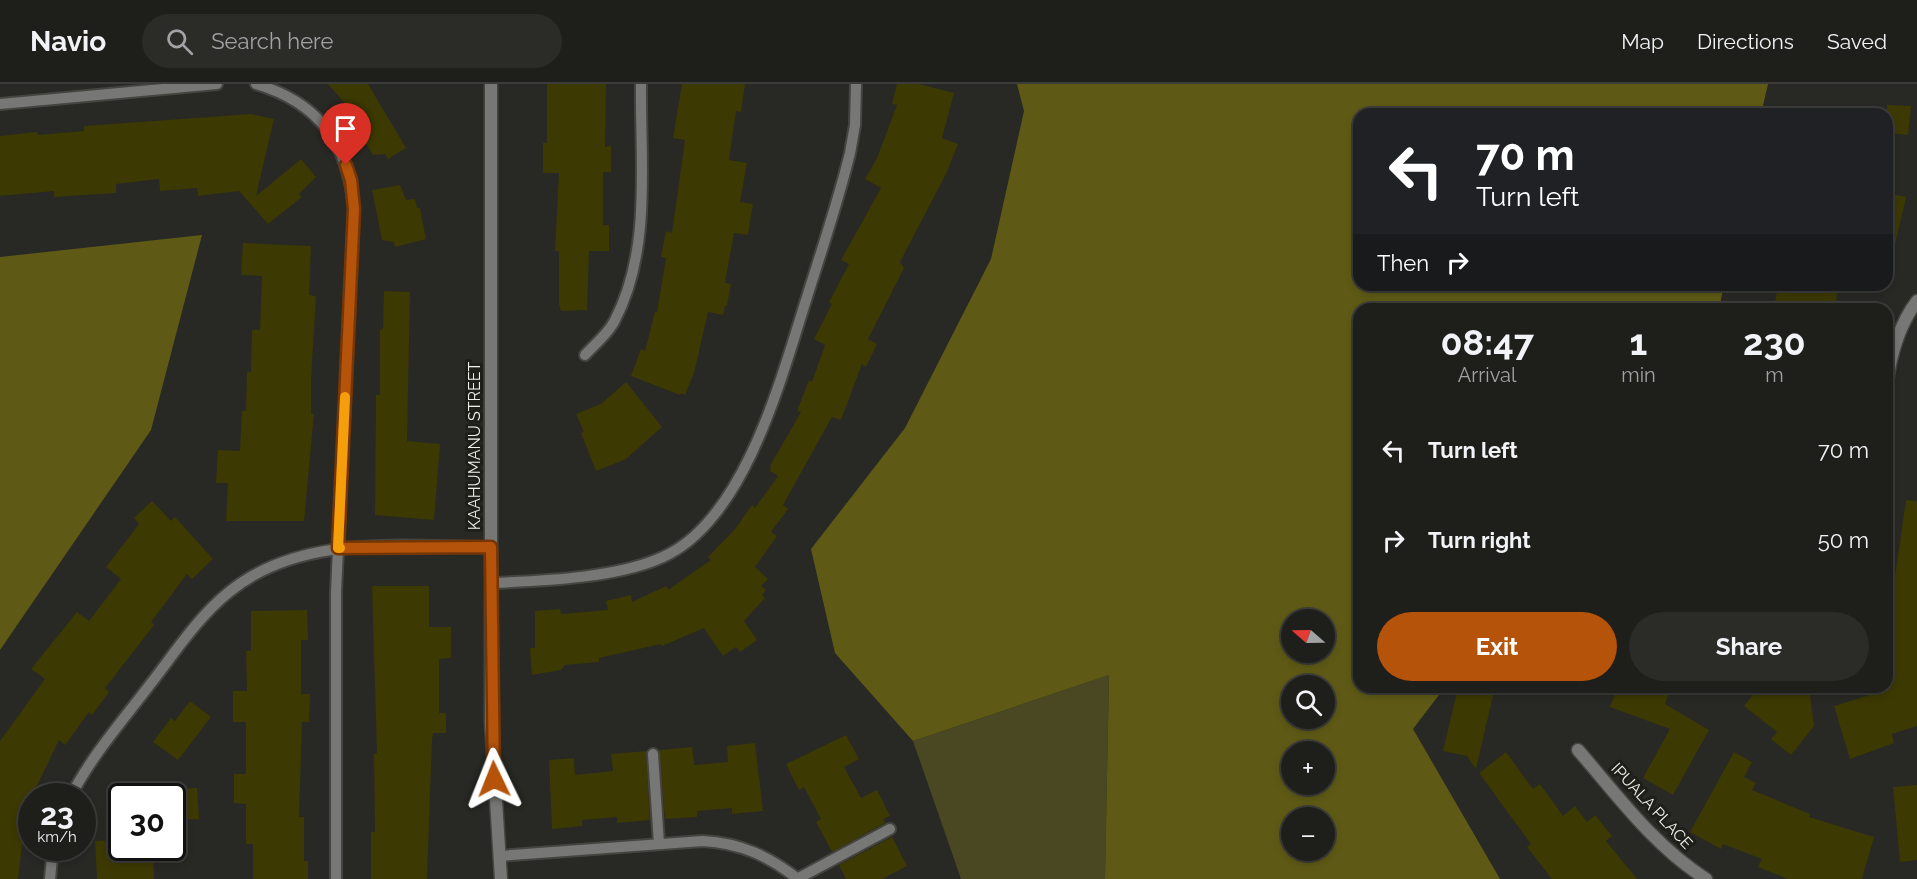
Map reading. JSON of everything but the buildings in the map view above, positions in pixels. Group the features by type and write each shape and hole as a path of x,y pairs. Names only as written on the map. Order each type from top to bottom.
{"street":[{"name":"KAAHUMANU STREET","path":"491,84 491,722 501,879"},
{"path":"1893,353 1902,326 1917,301"},
{"name":"IPUALA PLACE","path":"1578,750 1657,841 1679,861 1706,879"}],"lane":[{"path":"0,104 217,84"},
{"path":"256,84 290,96 320,121 341,150 351,180 354,209 338,548 336,879"},
{"path":"585,355 614,322 626,295 634,266 640,220 641,84"},
{"path":"491,583 608,572 650,563 688,541 719,508 751,455 772,407 846,171 855,125 856,84"},
{"path":"79,783 93,761 182,643 227,593 268,567 338,548 491,547"},
{"path":"653,754 659,844"},
{"path":"499,856 703,841 725,842 761,855 798,879 890,829"},
{"path":"50,879 52,861"}],"shaded area":[{"path":"1017,84 1768,84 1762,108 1353,108 1353,291 1723,291 1720,303 1353,303 1353,693 1440,693 1413,729 1500,879 1105,879 1109,675 913,741 835,653 811,549 905,428 991,259 1024,111"},
{"path":"202,235 151,430 0,650 0,257"},
{"path":"1109,675 1105,879 961,879 913,741"}],"slow traffic":[{"path":"340,548 338,548 345,397"}],"route":[{"path":"346,165 351,180 354,209 338,548 491,547 491,722 494,779"}]}
